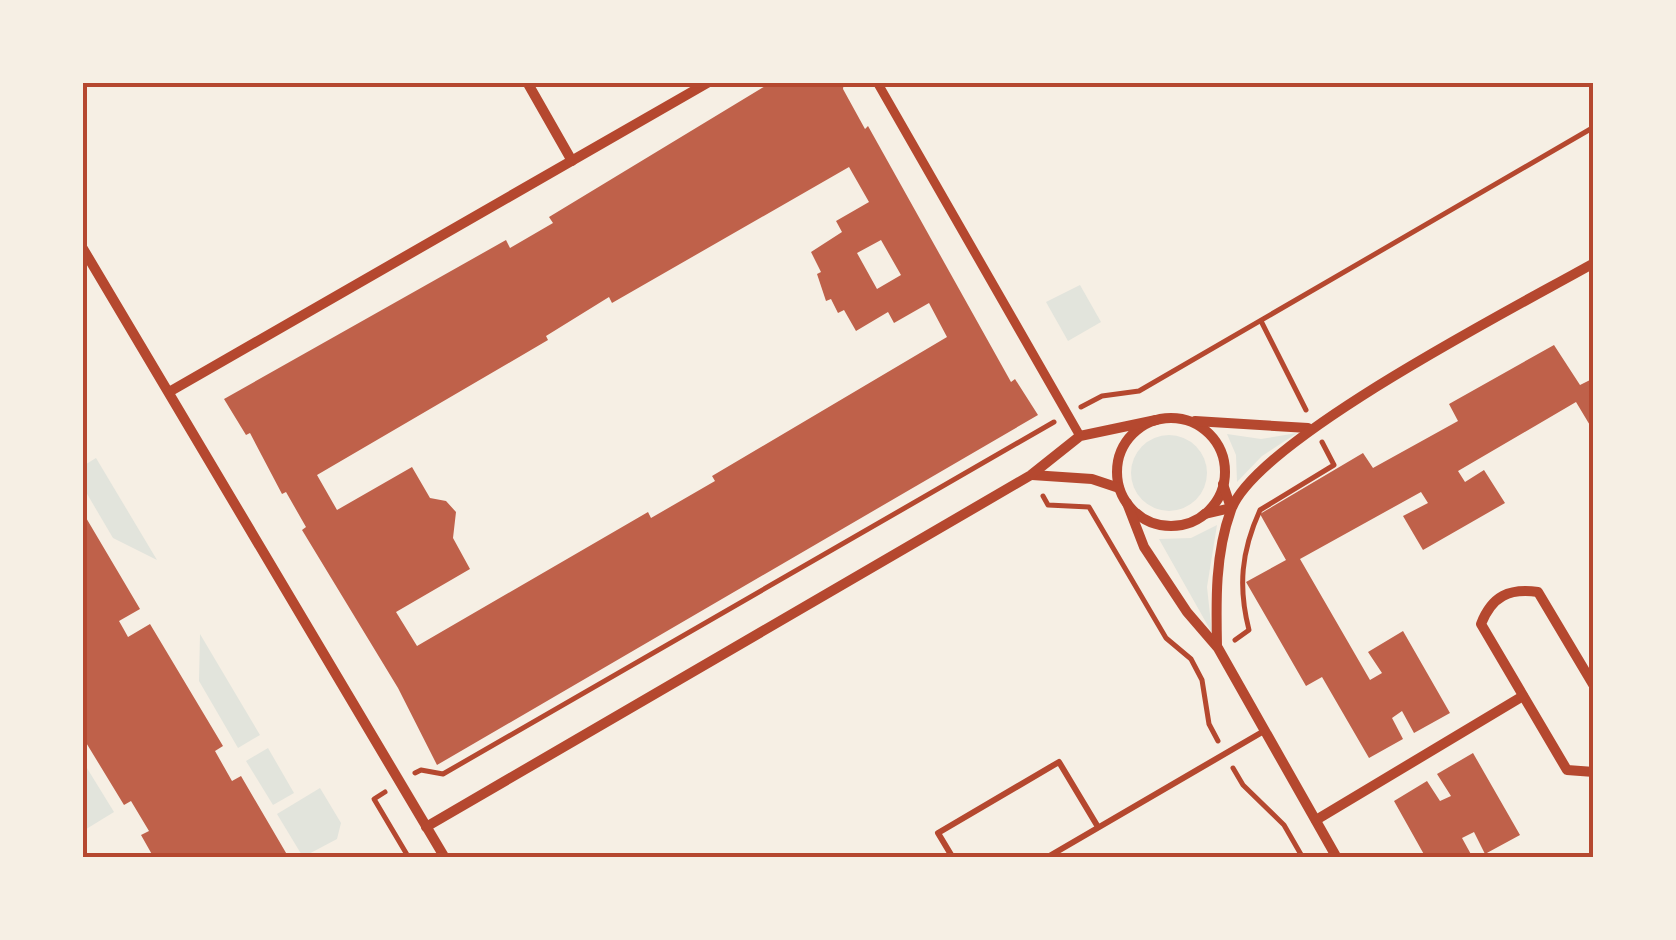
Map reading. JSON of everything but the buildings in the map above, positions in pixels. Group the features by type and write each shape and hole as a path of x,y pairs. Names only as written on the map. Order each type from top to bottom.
{"street":[{"path":"527,82 572,161"},
{"path":"169,392 709,82"},
{"path":"877,82 1080,436"},
{"path":"82,247 445,858"},
{"path":"1216,646 1215,584 1232,508 1243,490 1309,428 1594,262"},
{"path":"426,827 1031,475 1080,436 1115,425 1173,418 1254,428 1309,428"},
{"path":"1173,418 1194,424 1210,436 1224,463 1224,484 1232,508"},
{"path":"1156,420 1139,428 1121,450 1119,488 1144,547 1187,612 1216,646 1337,858"},
{"path":"1031,475 1092,478 1119,488"},
{"path":"1204,514 1224,484"},
{"path":"1127,503 1142,518 1163,526 1185,524 1204,514 1232,508"},
{"path":"1594,686 1538,592 1520,590 1504,594 1488,608 1482,624 1567,770 1594,772"},
{"path":"1316,820 1524,696"}],"lane":[{"path":"1046,858 1264,730"},
{"path":"953,858 938,832 1059,762 1098,828"}],"path":[{"path":"421,770 443,774 1068,414 1102,396 1139,391 1594,127"},
{"path":"1260,320 1302,402"},
{"path":"1238,638 1249,630 1240,594 1242,566 1260,510 1334,465 1324,448"},
{"path":"1048,505 1089,507 1166,638 1181,646 1194,661 1202,680 1212,732"},
{"path":"1236,773 1284,825 1303,858"},
{"path":"374,799 409,858"}],"shaded area":[{"path":"1080,285 1101,322 1068,341 1046,302"},
{"path":"1297,433 1262,456 1237,482 1236,455 1227,434 1261,439"},
{"path":"1169,435 1196,446 1207,473 1196,500 1169,511 1142,500 1131,473 1142,446"},
{"path":"96,458 157,560 113,538 83,487 83,466"},
{"path":"1217,525 1207,587 1212,633 1159,539 1191,538"},
{"path":"200,634 260,735 238,748 199,681"},
{"path":"268,748 294,793 273,805 246,761"},
{"path":"82,760 114,812 83,831 82,831"},
{"path":"320,788 341,823 337,839 303,857 277,814"}]}
